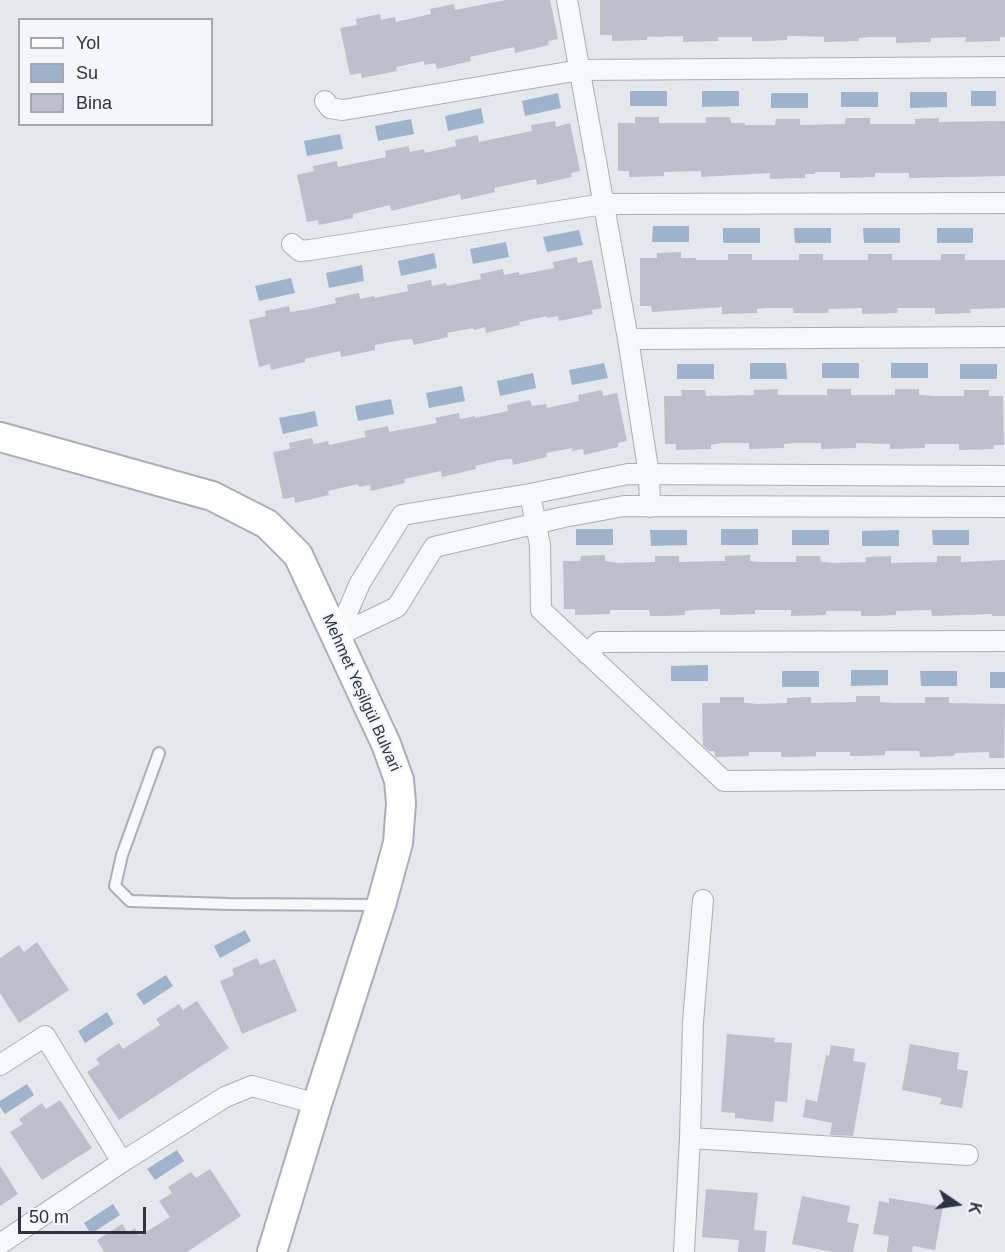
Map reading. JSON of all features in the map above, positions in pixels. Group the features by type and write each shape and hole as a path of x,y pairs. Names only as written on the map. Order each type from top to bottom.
{"main road":[{"name":"Mehmet Yeşilgül Bulvari","path":"0,437 213,496 267,524 298,555 386,744 399,780 401,803 398,843 381,905 316,1104 272,1252"}],"street":[{"path":"567,0 628,339 649,475 650,507"},
{"path":"325,101 330,108 343,110 580,70 1005,67"},
{"path":"292,244 300,251 310,250 604,204 1005,202"},
{"path":"628,339 1005,337"},
{"path":"621,476 624,506"},
{"path":"337,636 360,584 402,515 621,476 1005,476"},
{"path":"530,494 540,545 541,610 724,781 1005,779"},
{"path":"337,636 397,607 434,547 564,517 624,506 1005,507"},
{"path":"588,654 599,642 1005,641"},
{"path":"684,1252 693,1022 703,900"},
{"path":"0,1065 45,1036 122,1162"},
{"path":"0,1244 122,1162 225,1097 252,1086 316,1104"},
{"path":"690,1138 968,1155"}],"lane":[{"path":"159,753 122,855 115,886 130,901 381,905"}],"water":[{"path":"630,91 667,91 667,106 630,106"},
{"path":"702,91 739,91 739,106 702,107"},
{"path":"971,91 996,91 996,106 971,106"},
{"path":"841,92 878,92 878,107 841,107"},
{"path":"910,92 947,92 947,107 910,108"},
{"path":"558,93 561,108 525,116 522,101"},
{"path":"771,93 808,93 808,108 771,108"},
{"path":"481,108 484,123 448,131 445,116"},
{"path":"411,119 414,134 378,141 375,126"},
{"path":"340,134 343,149 307,156 304,141"},
{"path":"653,226 689,226 689,242 652,242"},
{"path":"723,228 760,228 760,243 723,243"},
{"path":"794,228 831,228 831,243 795,243"},
{"path":"863,228 900,228 900,243 864,243"},
{"path":"937,228 973,228 973,243 937,243"},
{"path":"579,230 583,245 547,252 543,237"},
{"path":"506,242 509,257 473,264 470,249"},
{"path":"434,253 437,268 401,276 398,261"},
{"path":"362,265 364,281 329,288 326,273"},
{"path":"291,278 295,293 259,301 255,286"},
{"path":"604,363 608,378 572,385 569,370"},
{"path":"750,363 786,363 787,379 750,379"},
{"path":"822,363 859,363 859,378 822,378"},
{"path":"891,363 928,363 928,378 891,378"},
{"path":"677,364 714,364 714,379 677,379"},
{"path":"960,364 997,364 997,379 960,379"},
{"path":"533,373 536,388 500,396 497,381"},
{"path":"462,386 465,401 429,408 426,393"},
{"path":"391,399 394,414 358,421 355,406"},
{"path":"315,411 318,426 283,434 279,418"},
{"path":"576,529 613,529 613,545 576,545"},
{"path":"721,529 758,529 758,545 721,545"},
{"path":"650,530 687,530 687,545 651,546"},
{"path":"792,530 829,530 829,545 792,545"},
{"path":"899,530 899,546 862,546 862,531"},
{"path":"932,530 969,530 969,545 933,545"},
{"path":"708,665 708,681 671,681 671,666"},
{"path":"851,670 888,670 888,685 851,686"},
{"path":"782,671 819,671 819,687 782,687"},
{"path":"920,671 957,671 957,686 921,686"},
{"path":"990,672 1005,672 1005,688 990,688"},
{"path":"245,930 251,941 220,958 214,946"},
{"path":"166,975 173,986 144,1005 136,994"},
{"path":"107,1012 114,1024 85,1043 78,1031"},
{"path":"27,1084 34,1095 5,1114 0,1107 0,1101"},
{"path":"177,1150 184,1161 155,1180 147,1169"},
{"path":"113,1204 120,1215 91,1234 84,1223"}],"building":[{"path":"506,0 550,0 558,39 548,41 549,45 515,53 514,47 470,57 471,61 437,69 435,63 424,65 424,61 396,67 397,71 362,78 361,73 350,75 340,28 357,25 356,19 380,14 381,20 395,17 396,22 431,14 430,9 454,4 455,10"},
{"path":"600,0 1005,0 1005,37 1000,37 1000,41 965,42 966,37 931,38 931,42 896,43 896,37 869,37 859,38 859,41 824,42 824,37 800,36 787,36 787,40 767,41 752,41 752,37 718,37 718,41 683,42 683,36 612,41 612,35 600,35"},
{"path":"635,117 659,117 659,123 706,123 706,117 730,117 731,123 745,123 745,125 775,125 776,119 800,119 800,125 845,124 846,118 870,118 870,124 915,124 915,119 939,118 939,122 1005,121 1005,176 909,178 909,173 875,173 875,177 840,178 840,172 815,172 815,174 805,174 805,178 770,179 770,173 701,177 701,171 664,172 664,176 629,177 629,171 618,171 618,123 635,123"},
{"path":"555,121 556,127 570,123 580,171 571,173 572,177 537,185 536,179 494,188 495,192 461,200 460,194 391,211 390,205 353,214 353,218 319,225 318,220 307,222 297,175 314,171 313,166 337,161 338,167 386,157 385,151 408,146 410,152 424,149 425,153 456,146 455,140 478,135 479,142 532,131 531,125"},
{"path":"681,252 681,258 696,258 696,260 728,260 728,254 752,254 752,260 799,260 799,254 823,254 823,260 868,260 868,254 892,254 892,260 941,260 941,254 965,254 965,260 1005,260 1005,308 970,309 971,313 935,314 935,308 898,308 897,313 862,314 862,308 829,309 828,313 794,313 793,308 767,308 757,309 757,313 722,314 722,307 652,312 651,306 640,306 640,258 657,258 657,253"},
{"path":"577,257 578,263 592,260 602,308 592,310 593,314 559,321 558,316 547,318 547,316 486,333 485,327 474,330 473,328 447,333 448,337 414,345 412,339 401,340 375,345 375,350 341,357 340,351 271,370 270,364 259,367 249,320 266,316 265,311 289,306 290,312 304,310 336,303 335,298 359,293 360,299 374,296 375,298 408,291 407,285 431,280 432,286 446,283 447,286 481,279 480,274 503,269 504,275 519,272 519,275 554,268 553,262"},
{"path":"778,389 778,395 827,395 827,389 851,389 851,395 895,395 895,389 919,389 919,395 934,396 964,396 964,390 989,390 989,396 1003,396 1004,445 994,445 994,449 959,450 959,444 925,444 925,448 890,449 890,444 856,443 856,448 821,449 821,443 793,443 784,444 784,448 749,449 749,443 721,443 711,445 711,449 676,450 676,444 665,444 664,396 682,396 681,390 705,390 706,396 754,395 754,390"},
{"path":"602,390 603,396 617,393 627,441 618,443 618,447 584,455 583,449 572,451 572,448 546,453 547,457 513,465 512,459 500,460 475,466 476,469 442,477 441,471 404,479 405,483 371,491 370,485 359,487 358,484 328,491 329,495 295,503 294,497 283,499 273,452 290,449 289,443 312,438 314,444 328,441 329,445 366,437 364,431 388,426 389,432 437,423 435,418 459,413 460,419 475,416 475,418 508,411 507,405 530,400 532,406 546,404 547,408 579,401 578,395"},
{"path":"605,555 605,561 619,563 655,562 655,556 679,556 679,562 725,561 725,556 750,555 750,561 764,562 796,562 796,556 820,556 821,562 835,563 866,562 866,557 891,556 891,563 937,562 937,556 961,556 961,562 1005,560 1005,616 992,616 992,614 932,616 931,610 896,611 896,615 876,616 861,616 861,611 826,611 826,615 791,616 791,610 755,610 755,614 720,615 720,609 685,611 685,615 665,616 650,616 649,610 610,610 610,614 575,615 575,609 564,609 563,561 580,561 581,556"},
{"path":"856,696 880,696 880,702 894,703 925,703 925,697 949,697 949,703 1005,704 1004,758 989,758 989,752 920,757 919,751 885,751 885,755 865,756 850,756 850,752 816,752 816,756 796,757 781,757 781,752 749,752 749,756 716,757 714,751 709,751 703,745 702,703 720,703 720,697 744,697 744,703 758,704 787,703 787,698 811,697 811,703 856,702"},
{"path":"37,942 69,990 19,1023 0,993 0,958 19,945 24,952"},
{"path":"257,958 260,965 275,959 297,1011 242,1034 220,981 234,975 232,969"},
{"path":"197,1001 229,1048 119,1120 87,1072 100,1064 96,1059 119,1043 123,1049 160,1025 156,1019 179,1004 183,1010"},
{"path":"727,1034 775,1038 774,1042 792,1043 787,1102 775,1101 773,1122 735,1118 735,1113 721,1112"},
{"path":"910,1044 959,1053 957,1069 968,1071 962,1108 940,1104 942,1098 902,1090"},
{"path":"831,1045 855,1049 853,1061 866,1063 853,1136 830,1135 832,1123 803,1117 806,1099 817,1102 826,1055 829,1056"},
{"path":"60,1100 92,1148 42,1180 10,1132 23,1124 19,1119 42,1103 46,1109"},
{"path":"0,1166 18,1194 0,1206"},
{"path":"210,1169 241,1216 187,1252 104,1252 97,1240 122,1224 128,1233 135,1228 139,1236 170,1217 159,1201 172,1193 168,1187 191,1172 196,1178"},
{"path":"706,1189 758,1193 754,1230 767,1231 765,1252 738,1252 739,1240 702,1237"},
{"path":"802,1196 850,1206 847,1222 859,1224 853,1252 833,1252 792,1244"},
{"path":"889,1198 943,1207 935,1250 913,1246 912,1252 887,1252 889,1236 873,1234 879,1201 889,1203"}]}
